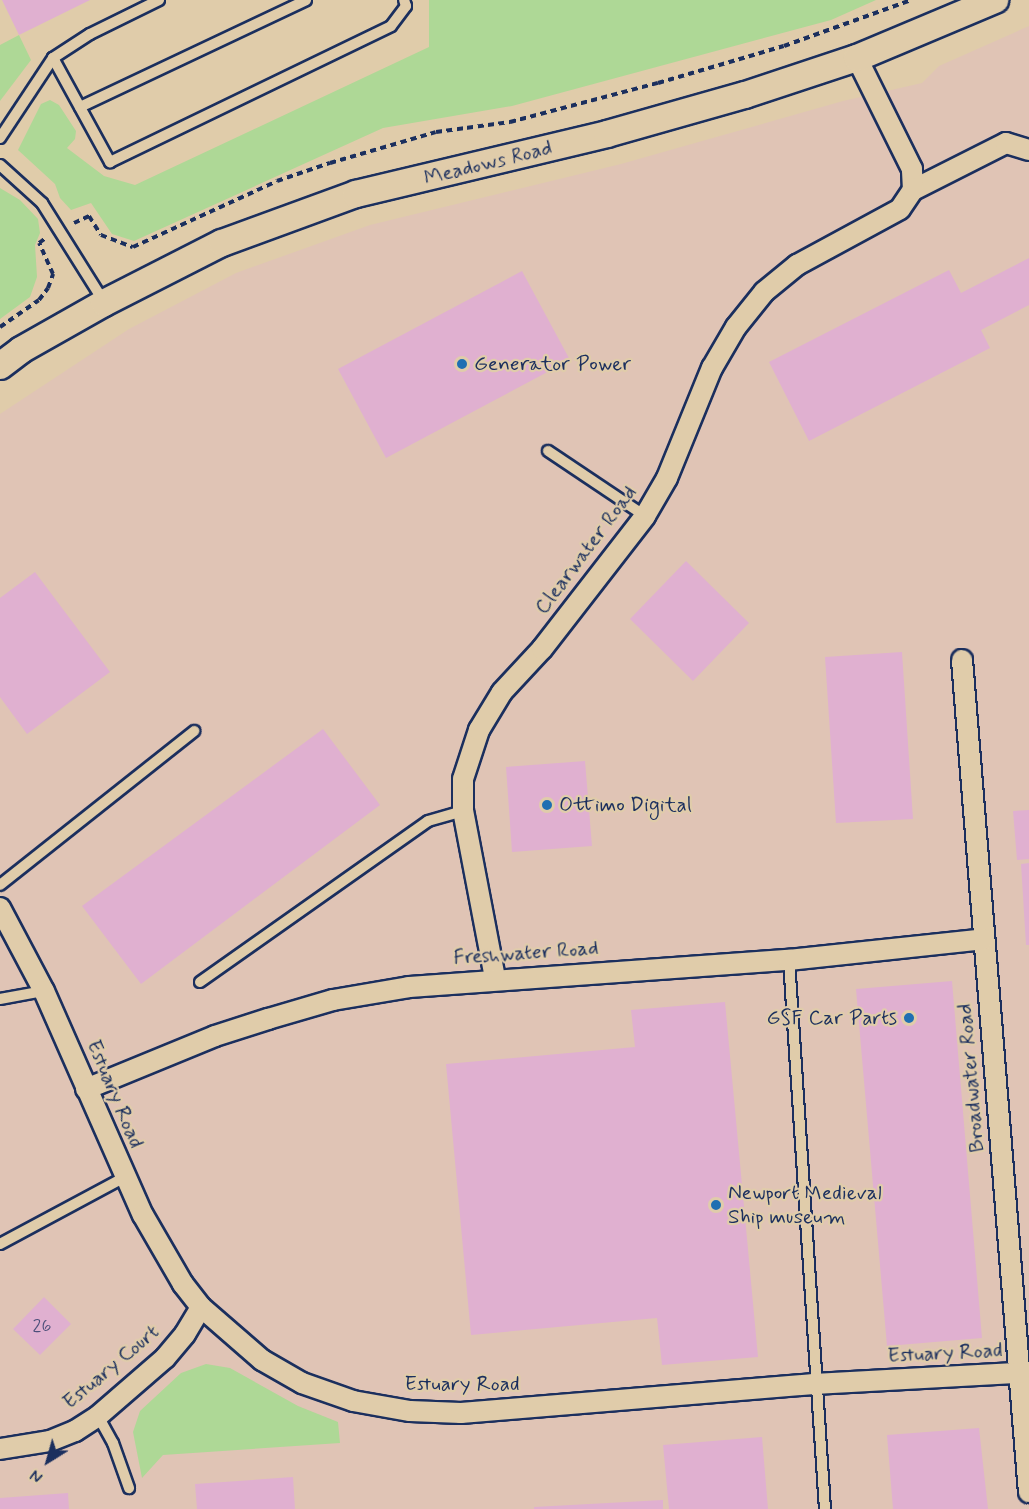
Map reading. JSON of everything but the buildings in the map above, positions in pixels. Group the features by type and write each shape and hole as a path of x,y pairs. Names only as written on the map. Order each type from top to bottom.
{"street":[{"name":"Meadows Road","path":"0,366 21,350 104,303 222,243 356,194 607,134 857,58 995,0"},
{"path":"857,58 912,169 913,190"},
{"name":"Clearwater Road","path":"495,978 463,811 463,779 478,730 502,692 542,649 645,516 667,478 712,368 736,327 757,301 797,265 900,209 913,190 1006,143 1029,150"},
{"name":"Broadwater Road","path":"962,660 1028,1457 1029,1492"},
{"name":"Estuary Road","path":"0,908 45,991 125,1177 163,1253 201,1307 262,1360 302,1383 353,1401 410,1411 522,1409 814,1384 1020,1373"},
{"name":"Freshwater Road","path":"86,1089 215,1036 333,1000 495,978 789,960 984,939"},
{"name":"Estuary Court","path":"0,1449 50,1440 75,1431 98,1416 165,1358 185,1334 201,1307"}],"lane":[{"path":"0,138 53,58 90,33 159,0"},
{"path":"80,107 306,0"},
{"path":"53,58 110,162 391,26 406,6 404,0"},
{"path":"0,165 42,203 104,303"},
{"path":"548,451 645,516"},
{"path":"0,885 194,731"},
{"path":"200,982 428,821 463,811"},
{"path":"789,960 814,1384 825,1509"},
{"path":"0,999 45,991"},
{"path":"0,1245 125,1177"},
{"path":"98,1416 113,1443 129,1488"}],"path":[{"name":"Meadows Road","path":"72,224 89,216 101,235 133,247 277,181 330,163 436,132 510,122 658,83 784,46 911,0"},
{"path":"0,327 39,300 48,288 53,274 39,243"}],"shaded area":[{"path":"1029,26 1029,1509 0,1509 0,414 129,329 236,273 370,225 621,164 843,101 922,83 939,66"}],"green space":[{"path":"429,0 876,0 831,20 512,106 383,128 134,241 112,234 91,203 71,210 60,198 55,184 18,150 41,104 50,100 59,105 76,131 75,139 67,148 104,176 135,185 429,47"},
{"path":"19,35 31,60 0,101 0,45"},
{"path":"0,188 20,200 38,219 40,233 35,245 37,277 30,297 0,319"},
{"path":"206,1364 230,1368 298,1406 338,1422 340,1443 163,1455 142,1478 133,1432 140,1411 181,1373"}],"place":[{"name":"Generator Power","path":"462,364"},
{"name":"Ottimo Digital","path":"547,805"},
{"name":"GSF Car Parts","path":"909,1018"},
{"name":"Newport Medieval Ship museum","path":"716,1205"}]}
